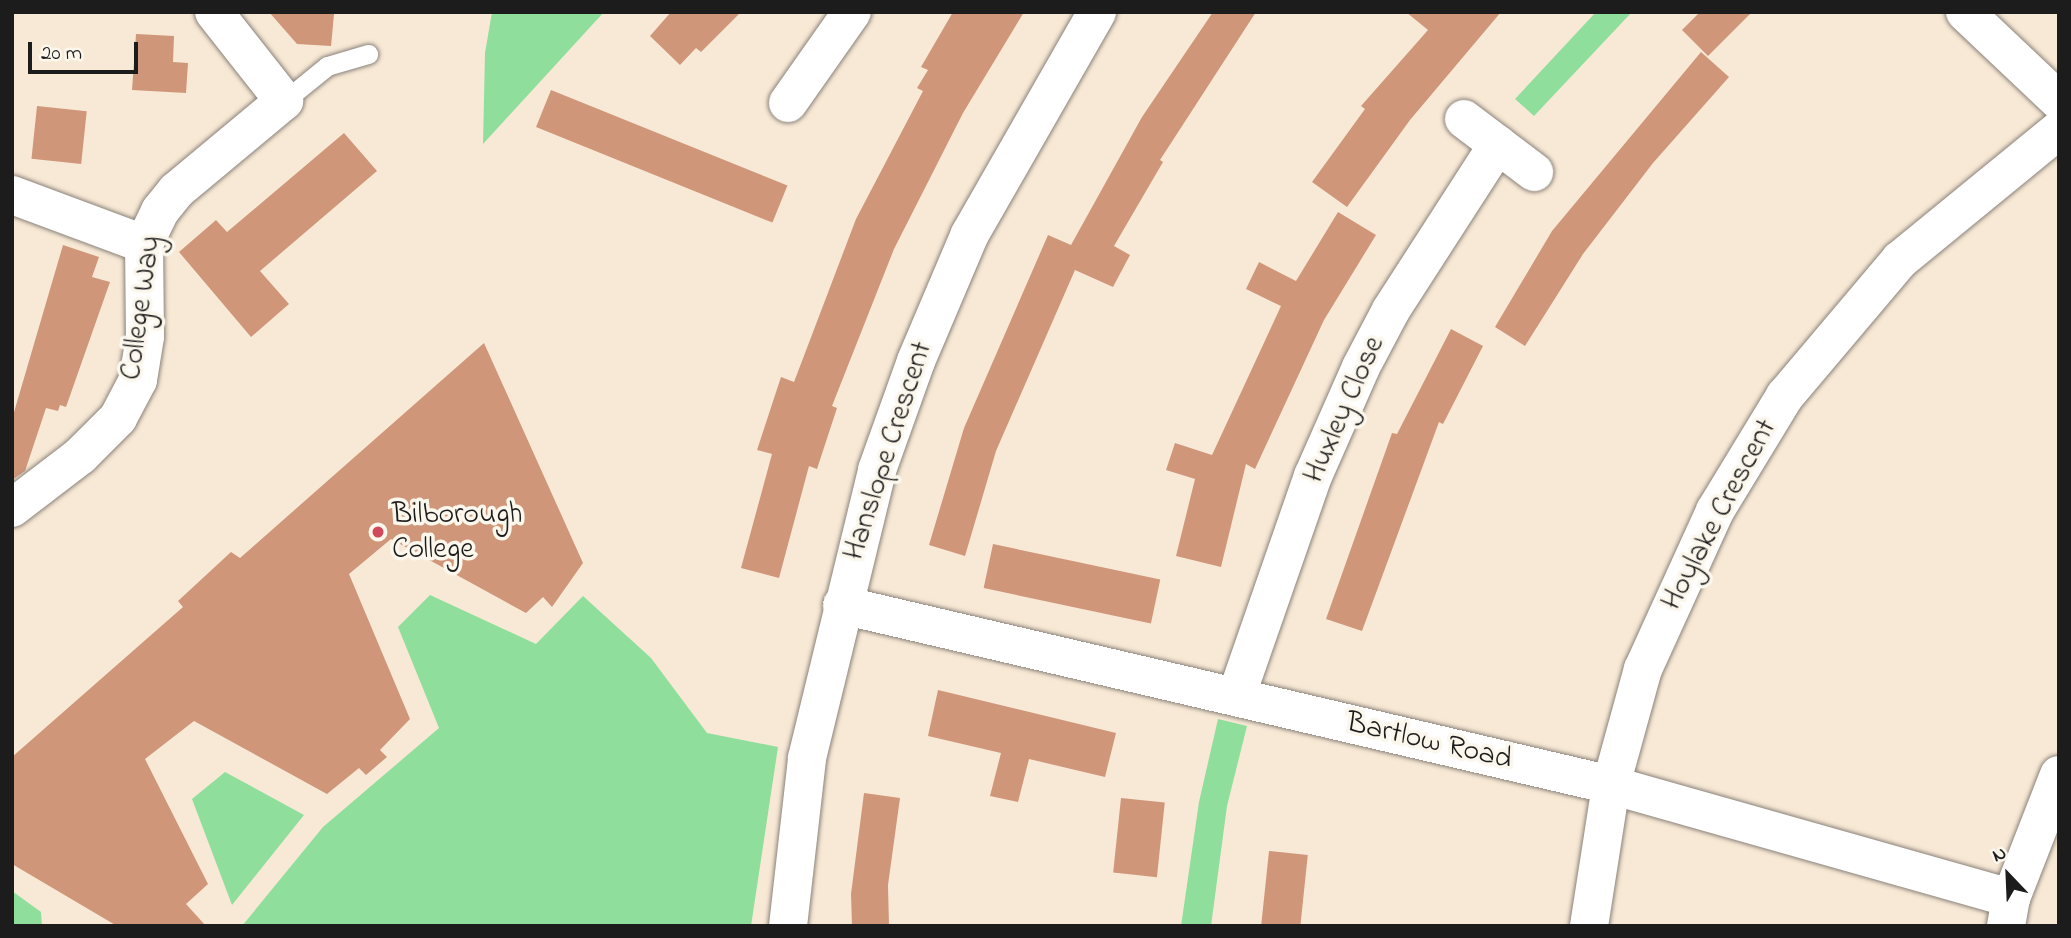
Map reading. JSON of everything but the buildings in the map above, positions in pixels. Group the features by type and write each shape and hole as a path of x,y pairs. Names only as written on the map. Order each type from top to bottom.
{"street":[{"path":"214,12 284,101"},
{"path":"788,103 852,12"},
{"name":"Hanslope Crescent","path":"788,926 807,758 842,605 877,470 943,298 976,223 1097,12"},
{"path":"1965,12 2059,101"},
{"name":"College Way","path":"12,508 89,447 118,418 133,389 145,337 144,244 160,211 176,191 284,101"},
{"path":"1464,119 1534,172"},
{"name":"Hoylake Crescent","path":"1589,926 1611,785 1658,633 1715,511 1785,396 1900,260 2059,130"},
{"name":"Huxley Close","path":"1236,697 1313,476 1361,367 1411,278 1498,144"},
{"path":"12,195 144,244"},
{"name":"Bartlow Road","path":"842,605 1611,785 2008,912"},
{"path":"2008,912 2059,775"}],"lane":[{"path":"284,101 327,66 368,54"}],"green space":[{"path":"492,12 604,12 483,144 485,53"},
{"path":"1596,12 1632,12 1534,116 1515,99"},
{"path":"430,595 536,644 583,596 651,658 707,733 778,747 751,926 242,926 323,827 439,728 398,627"},
{"path":"1218,719 1247,726 1227,806 1211,926 1181,926 1199,802"},
{"path":"225,772 304,815 232,905 192,799"},
{"path":"12,891 41,912 42,926 12,926"}],"place":[{"name":"Bilborough College","path":"378,532"}]}
